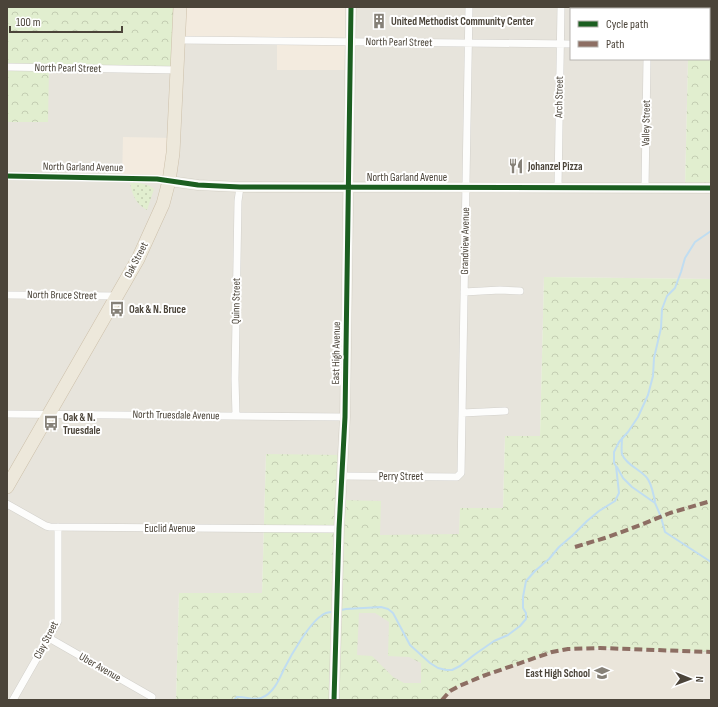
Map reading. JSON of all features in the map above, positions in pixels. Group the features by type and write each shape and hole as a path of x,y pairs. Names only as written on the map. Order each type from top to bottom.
{"highway":[{"name":"Oak Street","path":"7,487 138,258 163,204 169,181 175,138 180,7"}],"street":[{"name":"East High Avenue","path":"334,700 339,529 345,417 351,7"},
{"name":"Grandview Avenue","path":"460,475 468,7"},
{"name":"Arch Street","path":"558,187 561,7"},
{"name":"North Pearl Street","path":"178,40 570,44"},
{"name":"Valley Street","path":"645,188 647,60"},
{"name":"North Pearl Street","path":"7,67 177,70"},
{"name":"North Garland Avenue","path":"7,176 157,179 198,185 240,187 711,188"},
{"name":"Quinn Street","path":"236,416 238,201 240,187"},
{"path":"464,292 500,290 520,291"},
{"name":"North Bruce Street","path":"7,295 117,296"},
{"path":"462,413 505,411"},
{"name":"North Truesdale Avenue","path":"7,414 345,417"},
{"name":"Perry Street","path":"342,476 457,477 460,475"},
{"name":"Euclid Avenue","path":"7,504 46,526 58,527 339,529"},
{"name":"Clay Street","path":"13,700 58,621 58,527"},
{"name":"Uber Avenue","path":"49,638 152,697"}],"shaded area":[{"path":"7,7 277,41 277,70 350,69 351,7 621,7 570,8 570,60 688,60 685,188 711,188 711,279 544,277 540,436 505,436 503,508 460,508 456,687 442,700 334,700 266,454 262,593 179,593 176,700 7,700"},
{"path":"180,7 351,7 350,70 277,70 277,41 178,40"},
{"path":"123,137 175,138 169,181 122,178"},
{"name":"East High School","path":"583,648 711,652 711,700 442,700 450,691 483,676 552,652"}],"green space":[{"path":"7,7 180,7 177,70 49,68 48,122 7,122"},
{"path":"711,7 711,188 685,188 688,60 710,60 710,8 621,8"},
{"path":"130,182 146,184 154,189 147,210 135,199"},
{"path":"544,277 711,279 711,652 600,648 568,649 552,652 483,676 450,691 442,700 176,700 179,593 262,593 266,454 343,455 341,500 381,501 380,535 459,534 460,508 503,508 505,436 540,436","holes":["359,613 375,613 389,622 388,656 409,657 421,663 421,683 404,683 393,677 372,656 357,655"]}],"waterway":[{"path":"341,610 381,607 388,609 393,613 410,645 430,663 438,668 446,670 452,670 460,666 494,641 508,635 520,626 526,619 526,613 523,608 523,597 526,581 587,521 615,501 619,493 616,466 614,463 614,452 619,442 638,417 648,395 653,376 654,358 661,328 662,309 667,296 675,288 685,258 695,242 711,231"},
{"path":"622,438 622,454 624,458 649,480 655,501"},
{"path":"617,467 623,478 632,487 655,503 665,532 711,562"},
{"path":"234,700 237,697 258,699 269,693 275,686 287,663 311,626 323,614 333,612"}],"marked path":[{"path":"575,547 608,537 670,513 711,501"},
{"path":"442,700 450,691 483,676 552,652 568,649 600,648 711,652"}],"cycle path":[{"path":"334,700 339,529 345,417 351,7"},
{"path":"7,176 157,179 198,185 240,187 711,188"}],"place":[{"name":"United Methodist Community Center","path":"379,21"},
{"name":"Johanzel Pizza","path":"516,166"},
{"name":"Oak & N. Bruce","path":"117,309"},
{"name":"Oak & N. Truesdale","path":"51,423"},
{"name":"East High School","path":"602,673"}]}
